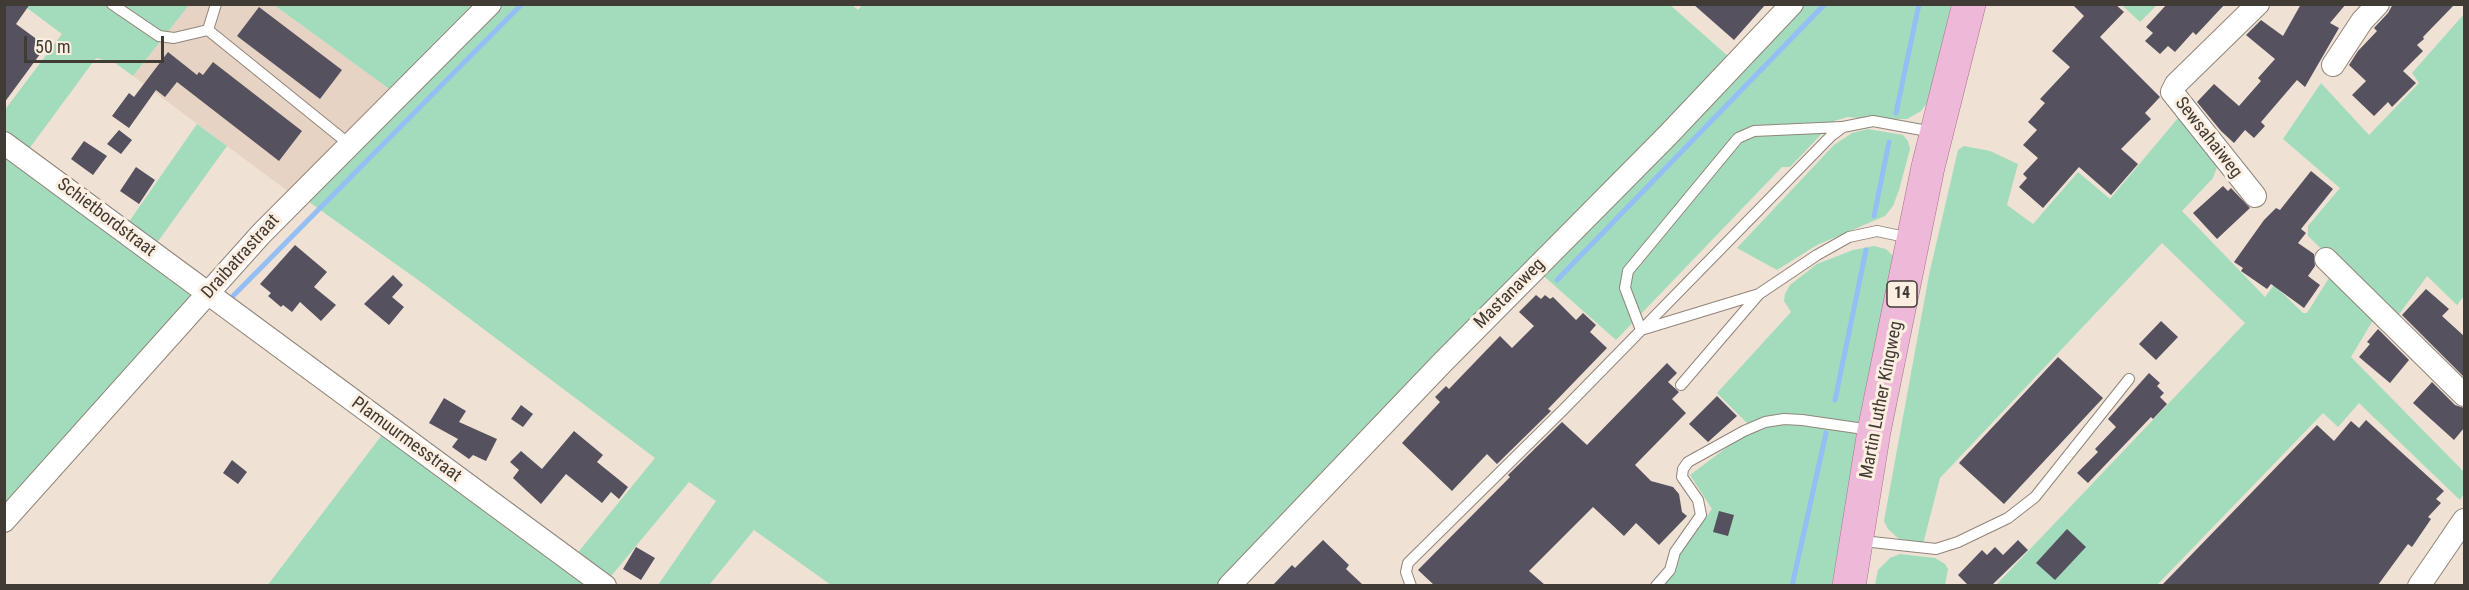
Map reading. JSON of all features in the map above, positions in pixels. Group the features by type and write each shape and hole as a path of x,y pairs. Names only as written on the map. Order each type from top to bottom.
{"main road":[{"name":"Martin Luther Kingweg","path":"1849,585 1874,430 1913,238 1936,133 1969,4"}],"street":[{"name":"Draibatrastraat","path":"4,521 261,234 490,4"},
{"name":"Mastanaweg","path":"1229,585 1442,363 1667,136 1792,4"},
{"name":"Sewsahaiweg","path":"2255,196 2172,92 2176,84 2258,4"},
{"path":"2333,65 2362,21 2378,4"},
{"name":"Schietbordstraat","path":"4,143 208,294"},
{"path":"2326,259 2464,395"},
{"name":"Plamuurmesstraat","path":"208,294 604,585"},
{"path":"2419,585 2464,520"}],"lane":[{"path":"112,4 159,36 174,38 208,30"},
{"path":"208,30 216,4"},
{"path":"208,30 349,144"},
{"path":"1641,330 1627,298 1625,288 1628,271 1737,138 1754,131 1843,127 1873,121 1936,133"},
{"path":"1411,585 1406,572 1408,563 1831,136 1843,127"},
{"path":"1681,385 1759,294 1817,255 1849,237 1877,231 1913,238"},
{"path":"1641,330 1759,294"},
{"path":"1872,542 1936,549 1958,542 2008,518 2035,497 2128,379"},
{"path":"1656,585 1670,570 1675,552 1701,515 1698,500 1682,477 1683,469 1688,462 1744,431 1766,422 1784,419 1815,421 1874,430"}],"shaded area":[{"path":"189,5 274,5 392,91 289,192 133,76"}],"green space":[{"path":"851,4 858,10 863,4 1669,4 1729,57 1217,585 831,585 754,530 709,585 658,585 716,501 689,482 607,581 575,556 655,458 425,285 305,199 500,5"},
{"path":"23,5 189,5 133,76 115,63 96,58 26,153 5,137 4,111 62,34"},
{"path":"274,5 479,5 392,91"},
{"path":"1800,5 1951,5 1930,99 1921,111 1907,119 1848,117 1834,121 1790,167 1782,167 1616,340 1538,271"},
{"path":"2122,5 2157,5 2140,22"},
{"path":"2464,14 2464,296 2457,305 2427,276 2395,320 2308,236 2308,226 2340,188 2283,139 2321,83 2369,135 2419,83 2412,73"},
{"path":"2184,111 2221,157 2213,178 2182,211 2265,297 2274,285 2303,313 2307,313 2329,278 2340,278 2376,315 2351,357 2464,472 2464,493 2460,500 2359,403 2338,427 2323,413 2157,585 1996,585 2245,323 2162,243 1940,478 1923,544 1910,543 1898,538 1888,529 1884,521 1929,275 1958,150 1964,146 1990,151 2018,164 2007,205 2033,224 2078,172 2110,199"},
{"path":"197,124 227,146 154,247 126,226"},
{"path":"1868,129 1903,135 1910,149 1899,190 1893,206 1885,216 1817,245 1777,270 1737,248 1834,145 1852,133"},
{"path":"5,150 190,292 191,296 5,509"},
{"path":"1874,246 1886,249 1894,257 1858,424 1748,424 1717,393 1791,312 1784,301 1790,285 1817,264 1853,250"},
{"path":"1784,422 1858,431 1832,585 1661,586 1680,553 1712,509 1690,475 1746,433"},
{"path":"385,431 596,586 267,586"},
{"path":"1900,554 1935,558 1945,564 1948,569 1945,585 1875,585 1878,570 1890,558"}],"building":[{"path":"4,4 30,4 16,24 46,46 4,103"},
{"path":"1693,4 1766,4 1734,40"},
{"path":"2072,4 2115,4 2124,12 2100,37 2160,97 2145,113 2151,119 2121,149 2138,164 2111,195 2079,167 2043,208 2019,187 2027,178 2023,174 2038,158 2023,145 2037,130 2028,122 2045,103 2040,99 2070,67 2052,51 2084,16"},
{"path":"2167,4 2225,4 2196,35 2193,32 2175,52 2168,46 2160,54 2145,41 2153,33 2146,27"},
{"path":"2301,4 2346,4 2330,23 2339,28 2305,87 2297,80 2261,122 2265,126 2254,138 2245,130 2234,143 2197,102 2214,84 2239,106 2261,81 2258,78 2275,59 2246,35 2261,20 2283,36"},
{"path":"2393,4 2455,4 2423,37 2424,39 2417,45 2423,51 2403,71 2416,83 2392,107 2388,102 2374,116 2352,95 2366,81 2349,65 2358,51 2377,31 2374,28"},
{"path":"259,7 342,70 320,99 237,36"},
{"path":"168,52 197,75 199,72 203,75 213,62 302,131 279,161 177,82 165,97 156,90 129,128 112,116 129,93 134,97"},
{"path":"119,130 132,140 121,154 107,144"},
{"path":"84,141 107,156 93,175 71,159"},
{"path":"136,167 155,180 139,204 120,191"},
{"path":"2311,171 2333,189 2301,229 2306,233 2298,243 2314,254 2315,266 2308,276 2320,285 2304,308 2271,284 2267,289 2241,271 2243,268 2234,262 2264,220 2276,208 2280,210"},
{"path":"2223,186 2228,191 2231,188 2250,208 2217,239 2193,213"},
{"path":"295,245 327,272 314,287 336,305 321,321 300,302 292,312 283,305 281,307 268,296 271,293 260,284"},
{"path":"393,275 403,285 392,297 404,307 389,325 364,304"},
{"path":"2426,289 2449,309 2442,316 2464,336 2464,377 2402,315"},
{"path":"1536,295 1541,299 1545,295 1550,299 1553,297 1576,320 1583,313 1596,325 1590,332 1607,348 1548,409 1551,411 1497,464 1487,454 1452,491 1402,443 1440,402 1435,397 1446,386 1449,389 1500,336 1512,348 1534,326 1519,312"},
{"path":"2161,321 2178,337 2156,360 2139,344"},
{"path":"2378,329 2409,360 2390,383 2359,357 2370,344 2367,342"},
{"path":"2058,357 2103,398 2004,504 1959,463"},
{"path":"1667,363 1677,373 1668,382 1679,392 1672,399 1686,413 1635,465 1651,481 1673,487 1679,494 1682,512 1687,516 1659,545 1636,523 1624,536 1593,507 1529,571 1545,585 1434,585 1418,570 1562,422 1587,445"},
{"path":"2149,373 2160,383 2157,386 2164,393 2160,397 2167,404 2153,419 2151,417 2088,483 2077,473 2098,452 2095,449 2116,427 2108,419"},
{"path":"2432,382 2455,405 2464,408 2464,428 2454,440 2413,403"},
{"path":"1717,396 1737,416 1708,442 1689,424"},
{"path":"444,398 466,411 459,422 497,439 486,461 473,455 469,459 452,447 458,439 429,423"},
{"path":"521,405 533,414 523,427 511,419"},
{"path":"2366,420 2444,491 2436,499 2441,503 2428,517 2431,519 2412,547 2408,544 2378,585 2162,585 2317,425 2334,441 2351,421 2359,428"},
{"path":"574,431 603,455 597,462 628,487 619,499 611,492 602,503 566,474 541,504 513,478 519,470 510,462 521,451 542,469"},
{"path":"232,460 247,472 238,484 223,473"},
{"path":"1719,511 1734,515 1728,536 1713,532"},
{"path":"2067,529 2086,547 2055,580 2036,563"},
{"path":"1323,540 1349,565 1346,569 1363,585 1273,585 1292,565 1295,568"},
{"path":"2018,540 2028,550 1992,585 1968,585 1958,575 1982,550 1987,555 1995,547 2003,555"},
{"path":"636,547 655,558 641,580 623,569"}],"waterway":[{"path":"233,296 522,4"},
{"path":"1557,280 1825,4"},
{"path":"1896,113 1919,4"},
{"path":"1874,216 1889,142"},
{"path":"1835,400 1866,250"},
{"path":"1792,586 1826,433"}]}
